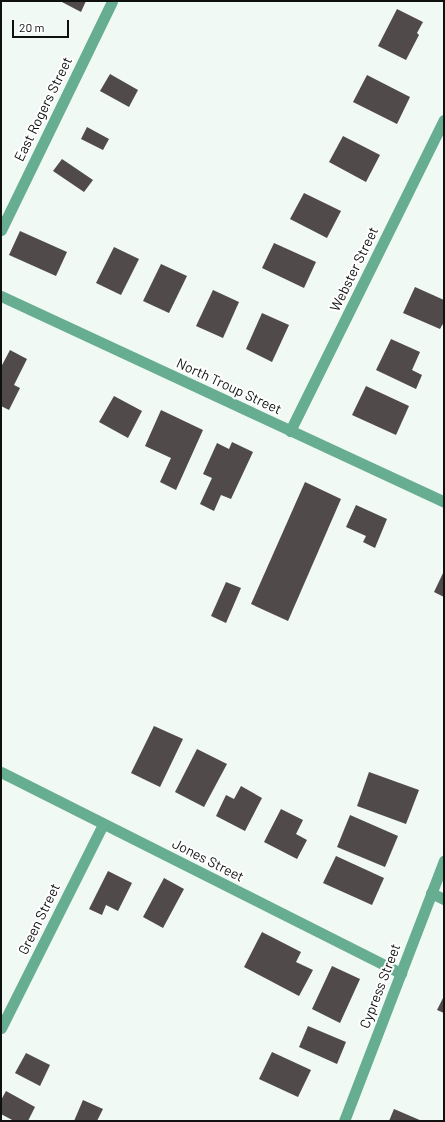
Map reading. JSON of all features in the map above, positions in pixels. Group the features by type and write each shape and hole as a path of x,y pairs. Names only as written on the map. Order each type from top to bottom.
{"street":[{"name":"East Rogers Street","path":"1,230 112,1"},
{"name":"Webster Street","path":"290,431 444,120"},
{"name":"North Troup Street","path":"1,296 444,502"},
{"name":"Jones Street","path":"1,772 401,973"},
{"name":"Green Street","path":"1,1028 103,824"},
{"name":"Cypress Street","path":"344,1121 444,861"},
{"path":"432,893 444,899"}],"building":[{"path":"60,1 86,1 81,12"},
{"path":"397,9 423,22 417,33 419,35 406,60 378,46"},
{"path":"110,74 138,90 129,107 100,91"},
{"path":"367,75 410,97 397,124 353,102"},
{"path":"87,127 109,139 103,150 81,139"},
{"path":"343,136 380,155 366,182 329,162"},
{"path":"62,159 93,180 84,192 53,171"},
{"path":"304,193 341,211 327,238 290,219"},
{"path":"20,231 67,252 56,276 9,255"},
{"path":"274,243 316,262 304,288 262,268"},
{"path":"114,247 139,259 121,295 96,283"},
{"path":"161,264 187,276 169,313 143,301"},
{"path":"415,287 444,300 444,322 440,329 403,313"},
{"path":"213,290 239,302 223,338 196,326"},
{"path":"262,313 289,325 272,362 246,349"},
{"path":"391,339 420,352 412,370 422,375 416,389 376,370"},
{"path":"10,350 27,359 14,385 20,388 9,410 1,406 1,367"},
{"path":"366,386 409,406 396,435 352,415"},
{"path":"114,396 142,411 128,438 99,422"},
{"path":"161,410 203,430 176,490 160,482 171,458 145,446"},
{"path":"232,442 253,452 231,499 221,495 214,511 200,504 212,478 203,474 217,443 229,449"},
{"path":"305,482 341,499 288,621 251,604"},
{"path":"356,505 387,519 375,548 363,542 366,536 346,527"},
{"path":"444,571 444,597 434,592"},
{"path":"226,582 241,588 226,623 211,616"},
{"path":"154,726 183,739 160,787 131,773"},
{"path":"197,749 227,764 204,807 175,792"},
{"path":"369,772 419,790 406,824 357,806"},
{"path":"241,786 262,798 245,831 216,816 226,795 234,799"},
{"path":"281,809 303,820 296,834 307,840 297,859 264,842"},
{"path":"350,815 398,836 385,867 337,847"},
{"path":"336,856 384,878 372,905 323,883"},
{"path":"108,871 132,883 118,911 106,905 102,915 89,909"},
{"path":"164,878 184,889 163,928 143,917"},
{"path":"262,932 301,952 296,962 313,970 299,996 244,967"},
{"path":"332,966 360,979 340,1023 312,1009"},
{"path":"444,996 444,1013 437,1010"},
{"path":"308,1026 346,1042 337,1064 299,1047"},
{"path":"272,1052 311,1070 298,1097 259,1079"},
{"path":"26,1053 50,1065 40,1086 15,1073"},
{"path":"6,1091 35,1107 28,1121 14,1121 1,1114 1,1100"},
{"path":"83,1100 103,1109 97,1121 74,1121"},
{"path":"394,1109 422,1121 389,1121"}]}
